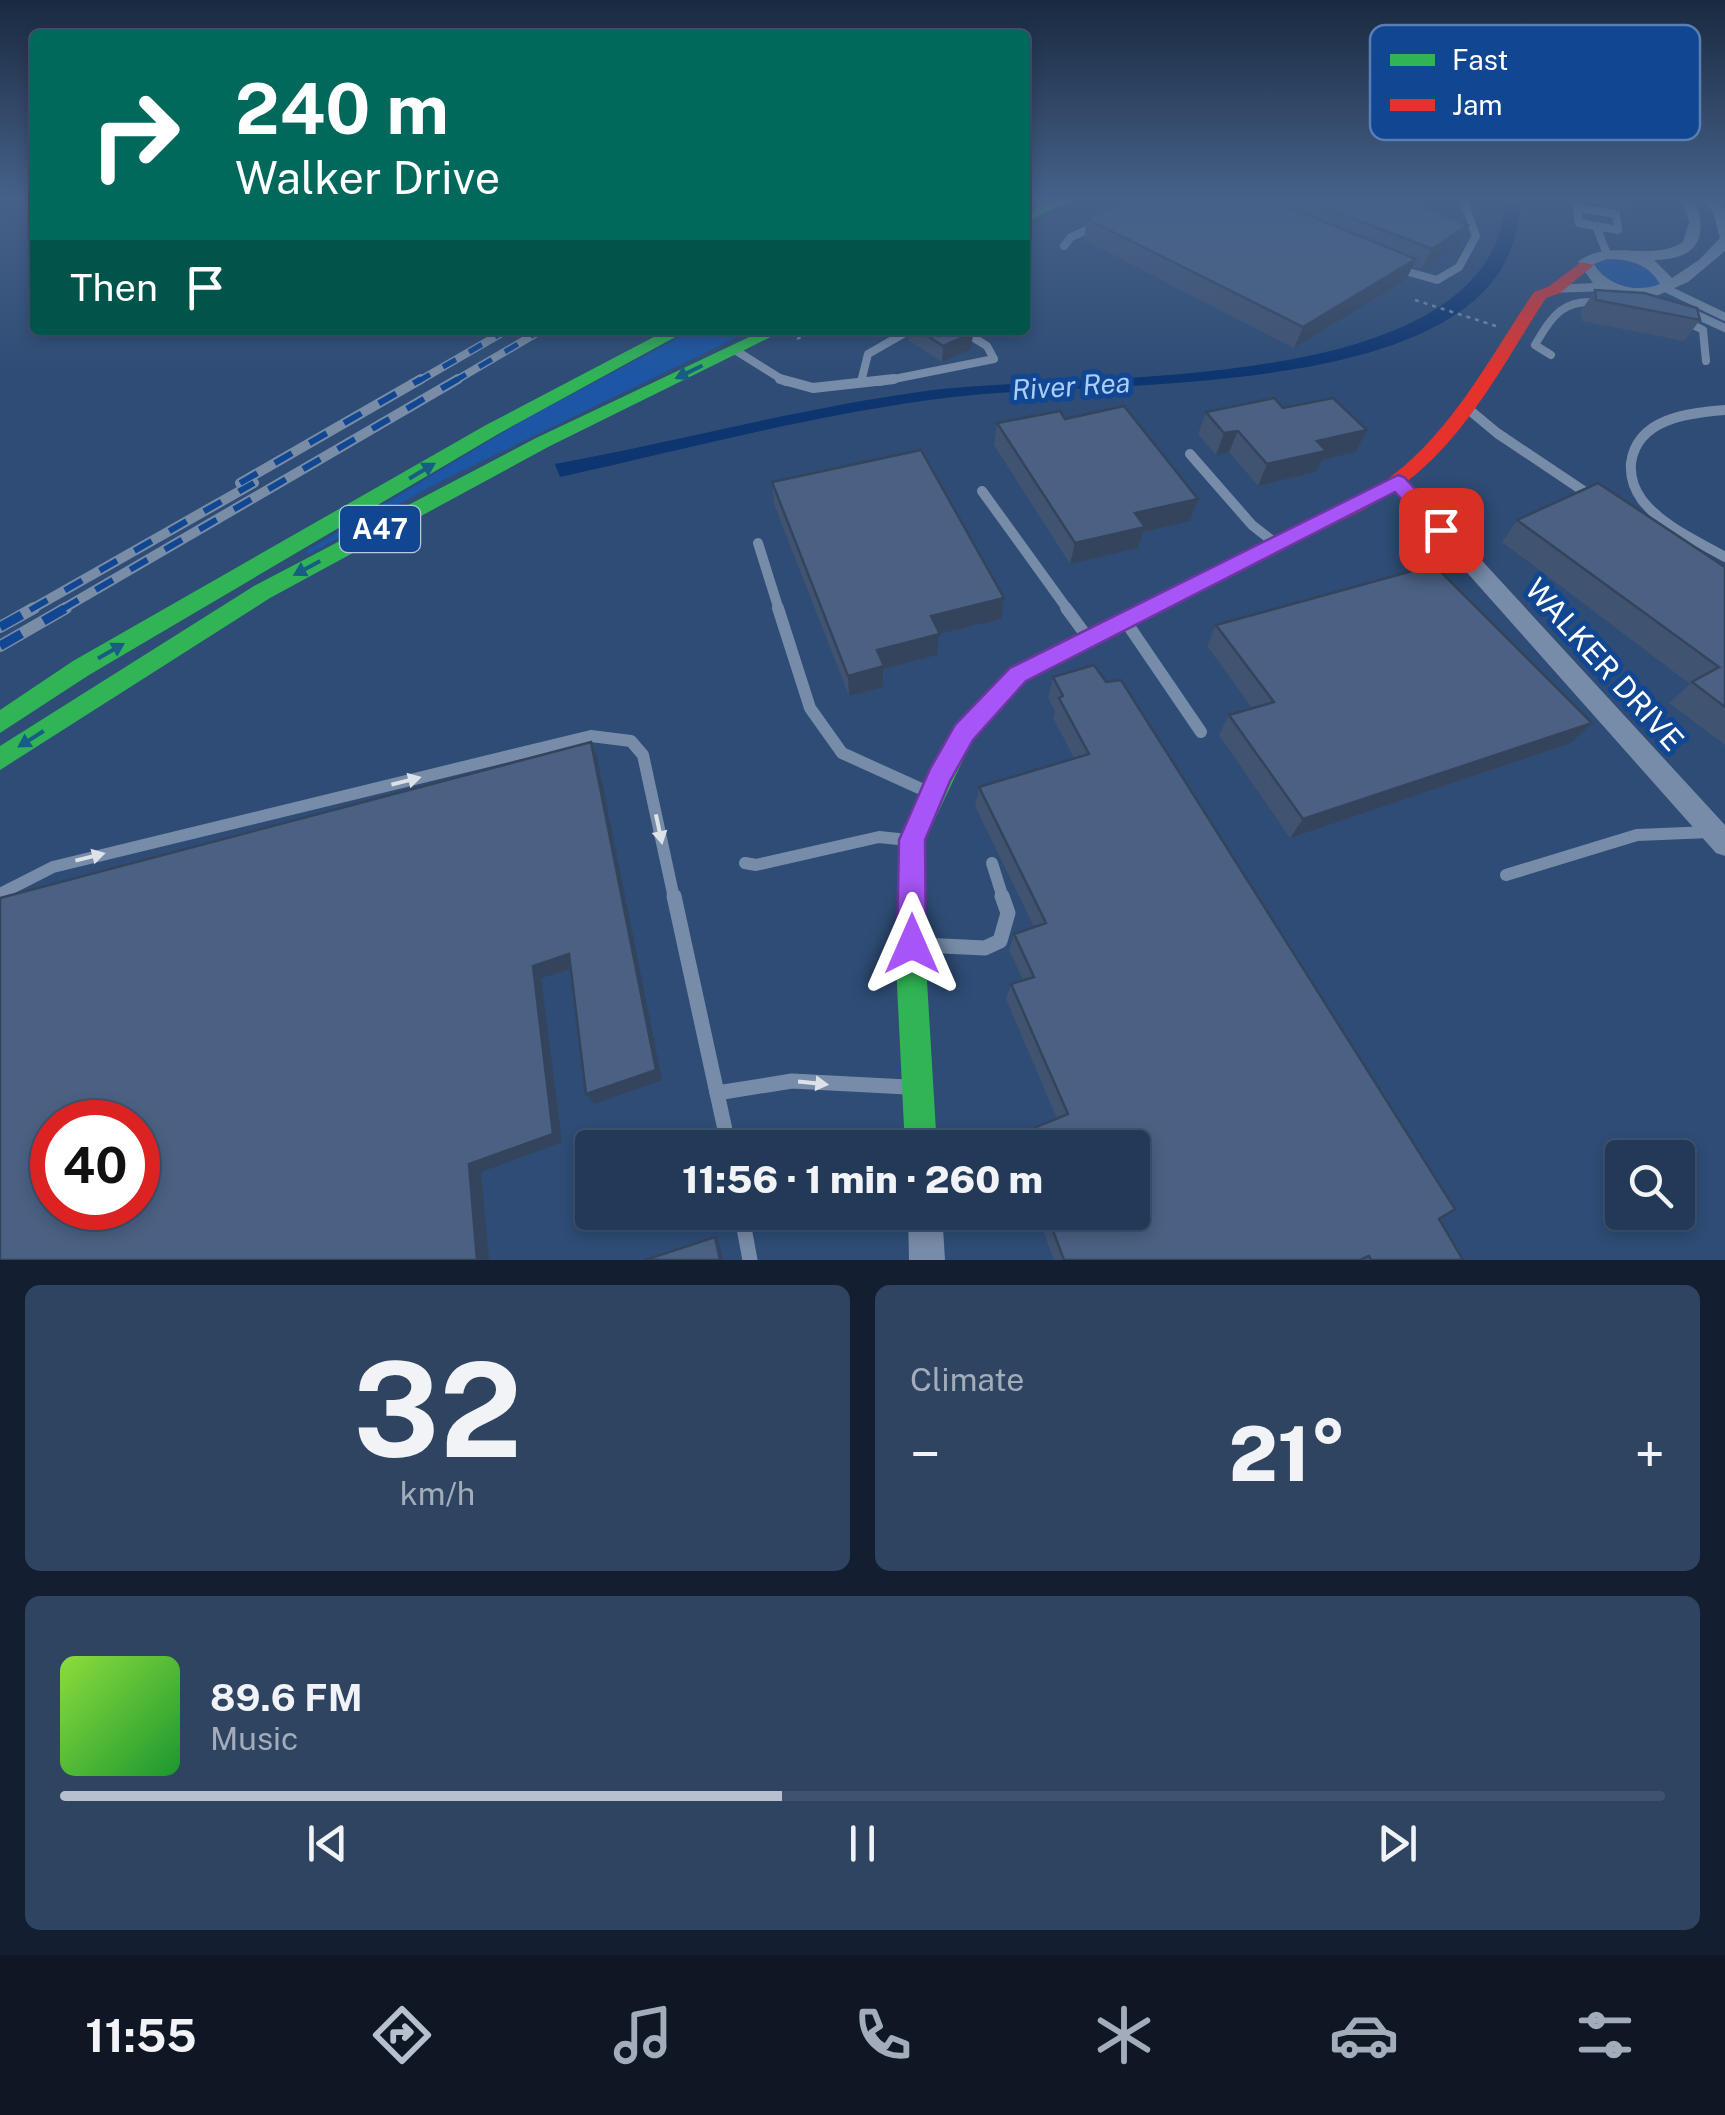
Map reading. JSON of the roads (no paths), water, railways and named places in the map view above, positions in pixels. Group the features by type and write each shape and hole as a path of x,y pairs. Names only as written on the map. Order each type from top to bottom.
{"main road":[{"path":"920,1130 912,840 964,732 1018,674 1398,482 1426,458 1468,408 1540,295 1604,258"},
{"name":"A47","path":"0,723 80,668 492,429 671,335"},
{"name":"A47","path":"0,759 262,592 543,442 766,335"}],"street":[{"path":"1604,258 1609,258"},
{"path":"1604,258 1593,276 1636,292 1666,286 1713,258"},
{"path":"1604,258 1655,267 1667,278 1666,286"},
{"path":"1554,290 1612,286"},
{"name":"WALKER DRIVE","path":"1398,482 1720,838"},
{"path":"925,1230 927,1260"}],"lane":[{"path":"1396,268 1436,280 1459,266 1464,258"},
{"path":"1666,286 1725,317"},
{"path":"1636,292 1725,328"},
{"path":"1551,354 1535,345 1557,308 1587,300 1620,307"},
{"path":"1669,318 1703,330 1706,361"},
{"path":"861,382 868,354 901,335"},
{"path":"735,350 774,378 800,387 861,382 994,359 987,346 969,335"},
{"path":"1468,408 1497,433 1611,510"},
{"path":"1725,410 1670,418 1648,430 1636,444 1629,469 1640,498 1660,518 1725,558"},
{"path":"1190,454 1252,525 1275,543"},
{"path":"982,491 1088,638"},
{"path":"758,543 810,708 842,753 932,793"},
{"path":"1124,619 1200,732"},
{"path":"0,894 52,866 591,736 630,741 643,755 725,1130"},
{"path":"1506,875 1637,835 1720,838"},
{"path":"745,863 756,864 879,836 912,840"},
{"path":"912,944 985,948 1000,941 1008,913 992,863"},
{"path":"717,1092 792,1081 918,1087"},
{"path":"744,1230 750,1260"}],"water":[{"name":"River Rea","path":"1486,258 1507,258 1500,271 1458,313 1399,343 1327,363 1164,384 953,397 804,422 560,477 555,464 833,406 926,391 1169,375 1265,364 1355,344 1430,313 1483,265"}],"railway":[{"path":"417,382 498,335"},
{"path":"453,382 533,335"},
{"path":"240,483 421,379"},
{"path":"61,610 458,379"},
{"path":"30,610 254,483"},
{"path":"0,627 34,608"},
{"path":"0,646 66,608"}]}
